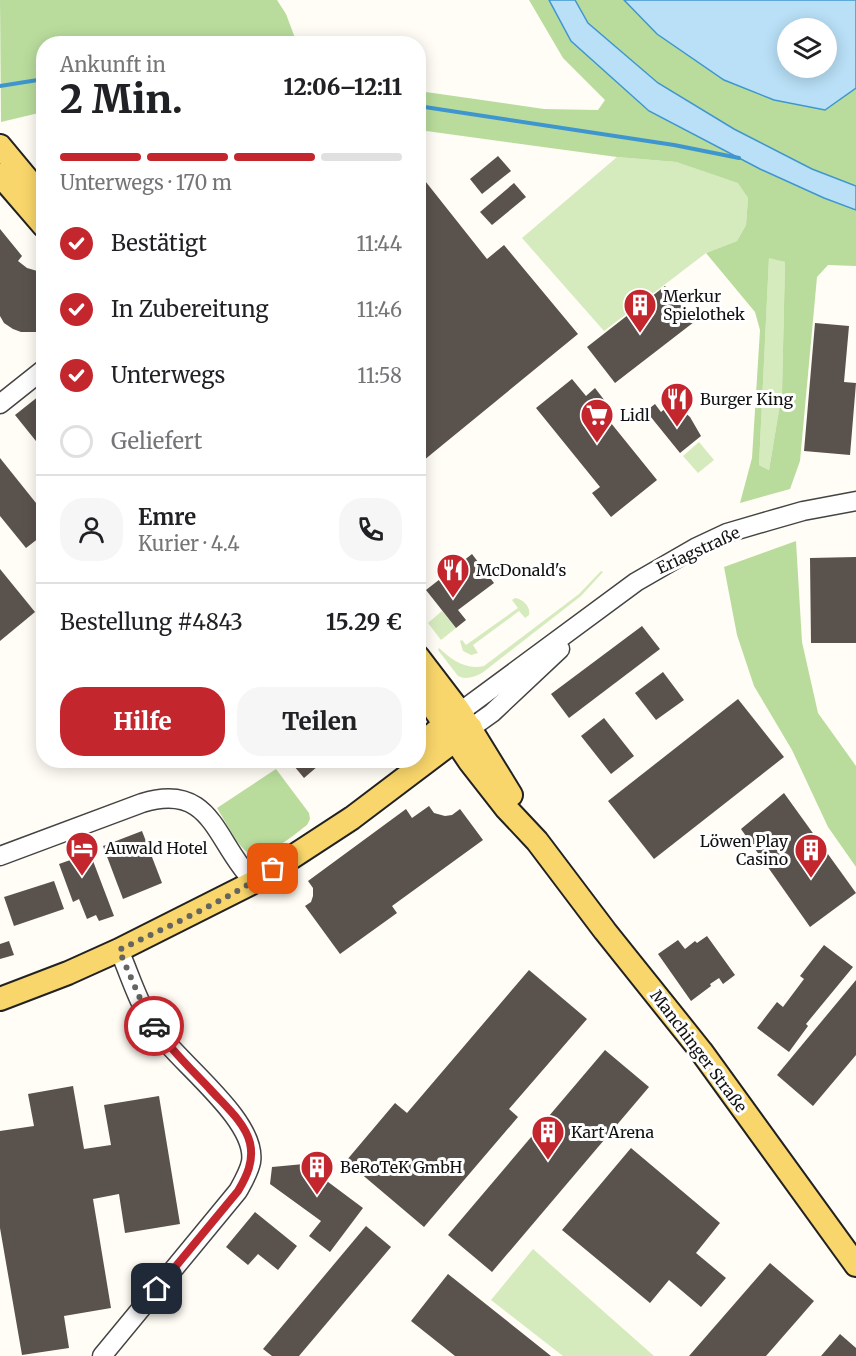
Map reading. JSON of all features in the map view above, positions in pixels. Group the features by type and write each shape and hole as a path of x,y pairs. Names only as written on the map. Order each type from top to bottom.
{"main road":[{"path":"0,146 36,189"},
{"path":"0,175 36,217"},
{"name":"Manchinger Straße","path":"426,671 457,726 537,841 605,931 701,1051 856,1265"},
{"name":"Manchinger Straße","path":"426,693 457,726"},
{"path":"426,743 457,726"},
{"path":"426,753 457,726"},
{"path":"330,831 396,768"},
{"path":"0,999 68,974 254,882 352,818 409,768"}],"street":[{"path":"0,404 36,375"},
{"name":"Eriagstraße","path":"457,726 492,713 588,619 636,582 695,548 727,533 803,511 856,501"},
{"path":"0,856 142,803 158,798 174,797 190,801 203,810 243,871 254,882"},
{"path":"102,1356 238,1191 251,1161 250,1142 241,1124 153,1026 119,950"}],"green space":[{"path":"0,0 277,0 286,14 294,36 36,36 36,114 1,122"},
{"path":"529,0 549,0 571,41 760,169 856,210 856,266 828,265 817,277 800,461 790,489 740,503 752,458 760,330 755,312 706,253 737,241 746,225 748,198 738,183 676,162 617,157 426,131 426,92 544,109 598,110 605,100 563,58","holes":["769,258 785,262 782,392 769,470 759,465"]},
{"path":"575,0 624,0 657,34 825,110 856,88 856,186 812,169 734,129 658,83 588,23"},
{"path":"617,98 731,127 778,155 856,166 856,259 740,185 748,198 746,225 737,241 706,253 604,331 522,238 617,157 676,162 730,180"},
{"path":"769,257 785,262 782,392 769,470 759,465"},
{"path":"699,442 714,460 698,473 683,456"},
{"path":"796,541 802,642 818,713 856,766 856,867 828,827 792,750 754,686 737,635 724,567"},
{"path":"601,571 603,572 581,596 482,673 470,678 458,676 438,650 439,648 454,660 465,665 484,666 579,594"},
{"path":"515,598 526,604 529,615 525,618 519,611 473,645 478,653 471,655 463,651 460,641 462,640 466,645 518,608 512,600"},
{"path":"442,611 456,628 441,640 428,623"},
{"path":"276,769 309,813 310,819 307,825 271,850 263,854 250,854 236,840 217,808"},
{"path":"533,1249 654,1356 563,1356 491,1300"}],"water":[{"path":"549,0 575,0 588,23 658,83 734,129 812,169 856,186 856,210 760,169 649,111 571,41"},
{"path":"624,0 856,0 856,88 825,110 774,100 724,80 657,34"}],"building":[{"path":"498,156 511,171 482,194 470,179"},
{"path":"426,182 487,259 504,245 578,334 426,458"},
{"path":"514,183 526,197 492,225 480,212"},
{"path":"0,229 22,256 18,261 27,268 36,271 36,332 21,332 13,329 4,323 0,316"},
{"name":"Merkur Spielothek","path":"665,286 694,322 615,383 587,347"},
{"path":"815,323 849,326 844,382 856,383 850,455 804,451"},
{"name":"Lidl","path":"572,379 586,396 595,388 605,401 598,407 657,480 611,517 592,493 600,487 536,408"},
{"path":"36,398 36,441 15,415"},
{"name":"Burger King","path":"673,402 690,417 701,436 680,453 646,411 655,404 661,412"},
{"path":"0,458 36,503 36,540 26,548 0,516"},
{"name":"McDonald's","path":"472,554 494,583 458,610 466,620 456,628 426,590"},
{"path":"856,557 856,643 811,643 810,558"},
{"path":"0,569 35,612 0,641"},
{"path":"642,626 660,649 569,718 551,694"},
{"path":"663,672 684,700 656,720 635,693"},
{"path":"738,699 784,757 654,859 608,801"},
{"path":"604,718 634,756 611,774 581,736"},
{"path":"296,768 316,768 304,778"},
{"name":"Löwen Play Casino","path":"784,793 856,893 810,927 741,829"},
{"path":"429,806 434,813 445,816 452,815 460,809 483,840 392,906 397,913 340,954 305,906 311,902 313,896 313,888 308,881 406,809 412,818"},
{"path":"142,831 162,883 123,899 103,846"},
{"name":"Auwald Hotel","path":"90,853 114,916 99,921 96,915 87,919 79,899 73,902 59,864"},
{"path":"54,881 64,909 14,926 4,897"},
{"path":"707,936 735,975 723,984 719,978 691,1001 658,954 678,940 685,949 695,941 697,943"},
{"path":"9,941 14,955 0,959 0,944"},
{"path":"824,945 853,967 806,1024 808,1026 789,1052 757,1028 777,1002 783,1007 804,979 800,976"},
{"path":"529,970 587,1019 509,1109 518,1117 424,1227 346,1161 395,1103 407,1113"},
{"path":"856,980 856,1055 813,1106 777,1075"},
{"name":"Kart Arena","path":"605,1050 649,1087 492,1272 448,1235"},
{"path":"73,1086 84,1149 111,1145 104,1105 159,1096 180,1224 125,1233 119,1194 93,1199 111,1308 64,1316 69,1348 22,1355 0,1228 0,1131 34,1126 28,1094"},
{"path":"631,1148 720,1223 696,1253 726,1278 701,1307 669,1280 650,1303 562,1230"},
{"name":"BeRoTeK GmbH","path":"304,1164 363,1208 330,1252 309,1236 321,1221 270,1184 272,1167"},
{"path":"255,1212 297,1246 278,1270 258,1254 248,1265 226,1247"},
{"path":"366,1226 391,1247 299,1356 272,1356 263,1349"},
{"path":"770,1263 814,1301 766,1356 689,1356"},
{"path":"448,1274 551,1356 455,1356 411,1321"},
{"path":"840,1334 856,1348 856,1356 821,1356"}],"waterway":[{"path":"0,86 36,80"},
{"path":"426,107 674,145 739,158"}],"way so far":[{"path":"154,1026 119,950 194,914 254,882 273,869"}],"place":[{"name":"Merkur Spielothek","path":"640,334"},
{"name":"Burger King","path":"677,428"},
{"name":"Lidl","path":"597,444"},
{"name":"McDonald's","path":"453,599"},
{"name":"Auwald Hotel","path":"82,877"},
{"name":"Löwen Play Casino","path":"811,879"},
{"name":"Kart Arena","path":"548,1161"},
{"name":"BeRoTeK GmbH","path":"317,1196"}],"route":[{"path":"154,1026 165,1042 241,1124 250,1142 251,1161 238,1191 157,1289"}]}
